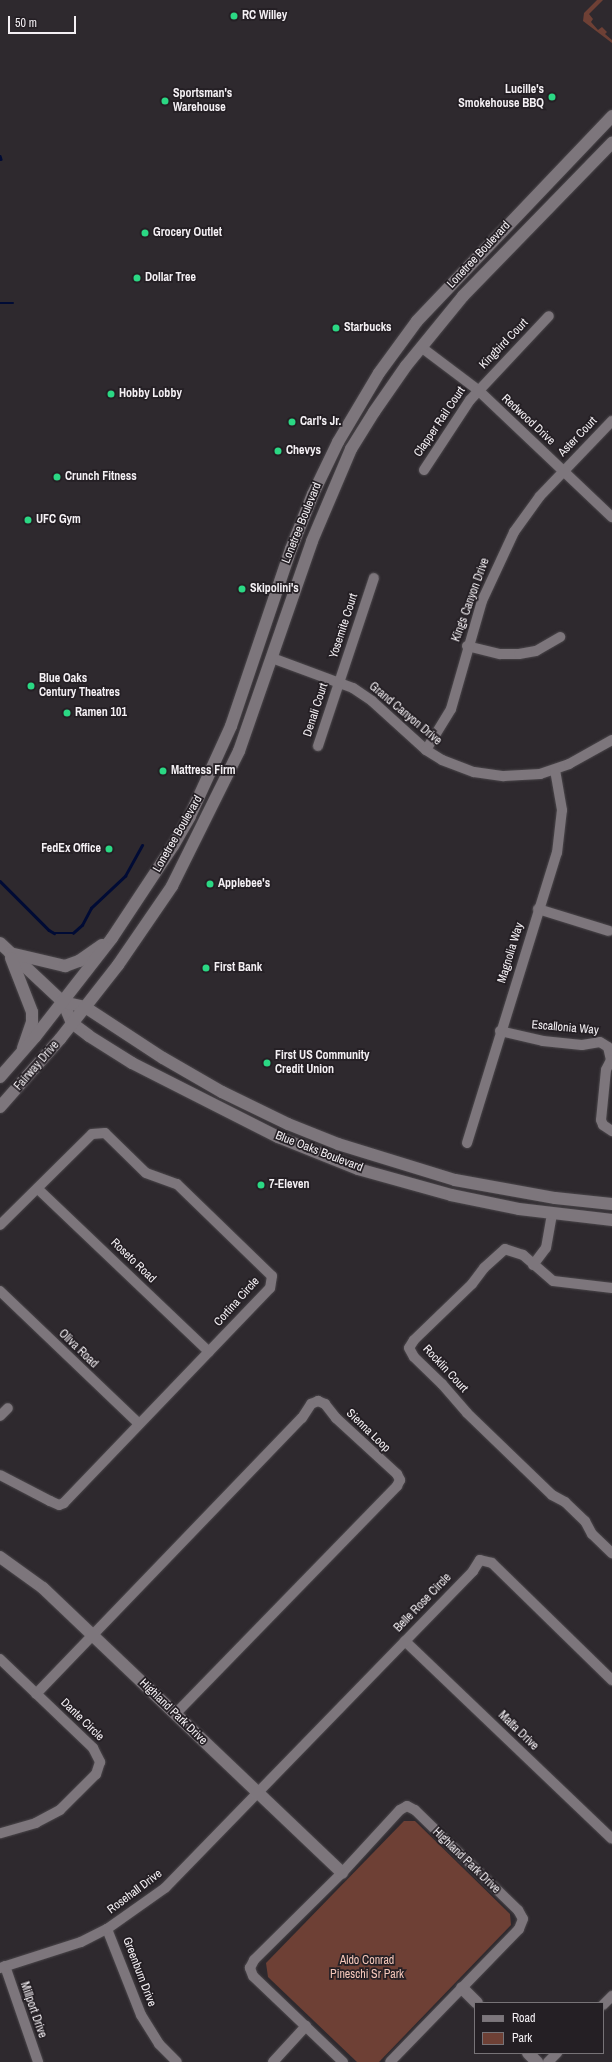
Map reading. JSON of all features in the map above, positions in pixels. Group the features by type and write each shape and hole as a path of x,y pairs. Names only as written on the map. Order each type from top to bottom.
{"main road":[{"name":"Lonetree Boulevard","path":"63,1002 112,938 173,846 190,816 231,726 291,549 319,480 348,425 406,335 612,116"},
{"name":"Lonetree Boulevard","path":"72,1023 128,951 175,880 236,759 312,541 351,449 398,377 463,296 612,143"},
{"path":"406,335 421,347"},
{"path":"256,654 272,658"},
{"path":"9,953 56,966 68,966 79,961 112,938"},
{"name":"Blue Oaks Boulevard","path":"0,943 63,1002 72,1023 132,1063 252,1125 310,1150 419,1187 484,1203 552,1214 612,1220"},
{"path":"9,953 32,1012 32,1022 21,1052"},
{"name":"Blue Oaks Boulevard","path":"63,1002 85,1007 163,1058 222,1092 288,1124 338,1144 455,1180 555,1198 612,1204"},
{"name":"Fairway Drive","path":"0,1077 63,1002"},
{"name":"Fairway Drive","path":"0,1107 72,1023"},
{"name":"Highland Park Drive","path":"0,1557 43,1588 342,1873"},
{"path":"462,1988 476,2002"},
{"path":"529,2054 537,2062"}],"street":[{"name":"Kingbird Court","path":"478,390 549,316"},
{"name":"Redwood Drive","path":"421,347 478,390 612,517"},
{"name":"Clapper Rail Court","path":"424,470 478,390"},
{"name":"Aster Court","path":"564,471 612,421"},
{"name":"Kings Canyon Drive","path":"426,750 451,709 467,646 482,601 514,532 531,506 564,471"},
{"name":"Yosemite Court","path":"339,682 374,578"},
{"path":"467,646 500,654 519,654 536,651 560,637"},
{"name":"Grand Canyon Drive","path":"272,658 339,682 372,701 426,750 458,767 490,775 519,777 555,770 612,740"},
{"name":"Denali Court","path":"318,746 339,682"},
{"name":"Magnolia Way","path":"468,1142 500,1031 556,853 562,826 561,795 555,770"},
{"path":"538,909 609,931"},
{"name":"Escallonia Way","path":"500,1031 543,1041 582,1045 600,1042 608,1048 611,1060 606,1070 601,1120 603,1125 612,1131"},
{"name":"Cortina Circle","path":"0,1225 92,1134 104,1133 146,1173 177,1184 272,1276 270,1288 64,1503 59,1505 0,1475"},
{"name":"Roseto Road","path":"38,1189 209,1352"},
{"path":"533,1265 546,1248 552,1214"},
{"name":"Rocklin Court","path":"612,1288 553,1282 518,1252 505,1249 500,1251 472,1284 414,1340 409,1348 414,1357 442,1384 467,1413 552,1494 575,1511 585,1521 592,1534 612,1553"},
{"name":"Oliva Road","path":"0,1291 139,1424"},
{"name":"Sienna Loop","path":"92,1634 302,1418 311,1404 318,1401 325,1404 336,1418 397,1474 400,1480 397,1486 175,1714"},
{"path":"0,1416 8,1408"},
{"name":"Belle Rose Circle","path":"258,1793 473,1571 476,1563 484,1559 492,1563 612,1680"},
{"path":"36,1694 92,1634"},
{"name":"Malta Drive","path":"405,1640 612,1839"},
{"name":"Dante Circle","path":"0,1659 96,1751 100,1759 99,1769 60,1810 36,1823 0,1833"},
{"name":"Rosehall Drive","path":"2,1967 53,1952 107,1929 165,1888 258,1793"},
{"name":"Highland Park Drive","path":"343,2062 253,1976 250,1968 254,1960 342,1873 400,1810 407,1806 415,1810 518,1910 523,1919 519,1929 390,2062"},
{"name":"Greenburn Drive","path":"107,1929 141,2015 159,2044 176,2062"},
{"name":"Millport Drive","path":"2,1967 38,2062"},
{"path":"604,2004 612,1996"},
{"path":"272,2062 306,2026"},
{"path":"548,2062 556,2054"}],"green space":[{"path":"597,0 603,0 589,14 593,19 591,22 598,30 602,27 607,32 605,34 612,40 612,43 583,21 584,13"},
{"name":"Aldo Conrad Pineschi Sr Park","path":"404,1821 415,1821 510,1914 511,1925 379,2062 357,2062 268,1977 266,1963"}],"waterway":[{"path":"0,303 13,303"},
{"path":"0,881 49,930 54,933 73,933 82,925 91,908 125,876 142,845"}],"place":[{"name":"RC Willey","path":"234,16"},
{"name":"Lucille's Smokehouse BBQ","path":"552,97"},
{"name":"Sportsman's Warehouse","path":"165,101"},
{"name":"Grocery Outlet","path":"145,233"},
{"name":"Dollar Tree","path":"137,278"},
{"name":"Starbucks","path":"336,328"},
{"name":"Hobby Lobby","path":"111,394"},
{"name":"Carl's Jr.","path":"292,422"},
{"name":"Chevys","path":"278,451"},
{"name":"Crunch Fitness","path":"57,477"},
{"name":"UFC Gym","path":"28,520"},
{"name":"Skipolini's","path":"242,589"},
{"name":"Blue Oaks Century Theatres","path":"31,686"},
{"name":"Ramen 101","path":"67,713"},
{"name":"Mattress Firm","path":"163,771"},
{"name":"FedEx Office","path":"109,849"},
{"name":"Applebee's","path":"210,884"},
{"name":"First Bank","path":"206,968"},
{"name":"First US Community Credit Union","path":"267,1063"},
{"name":"7-Eleven","path":"261,1185"}]}
